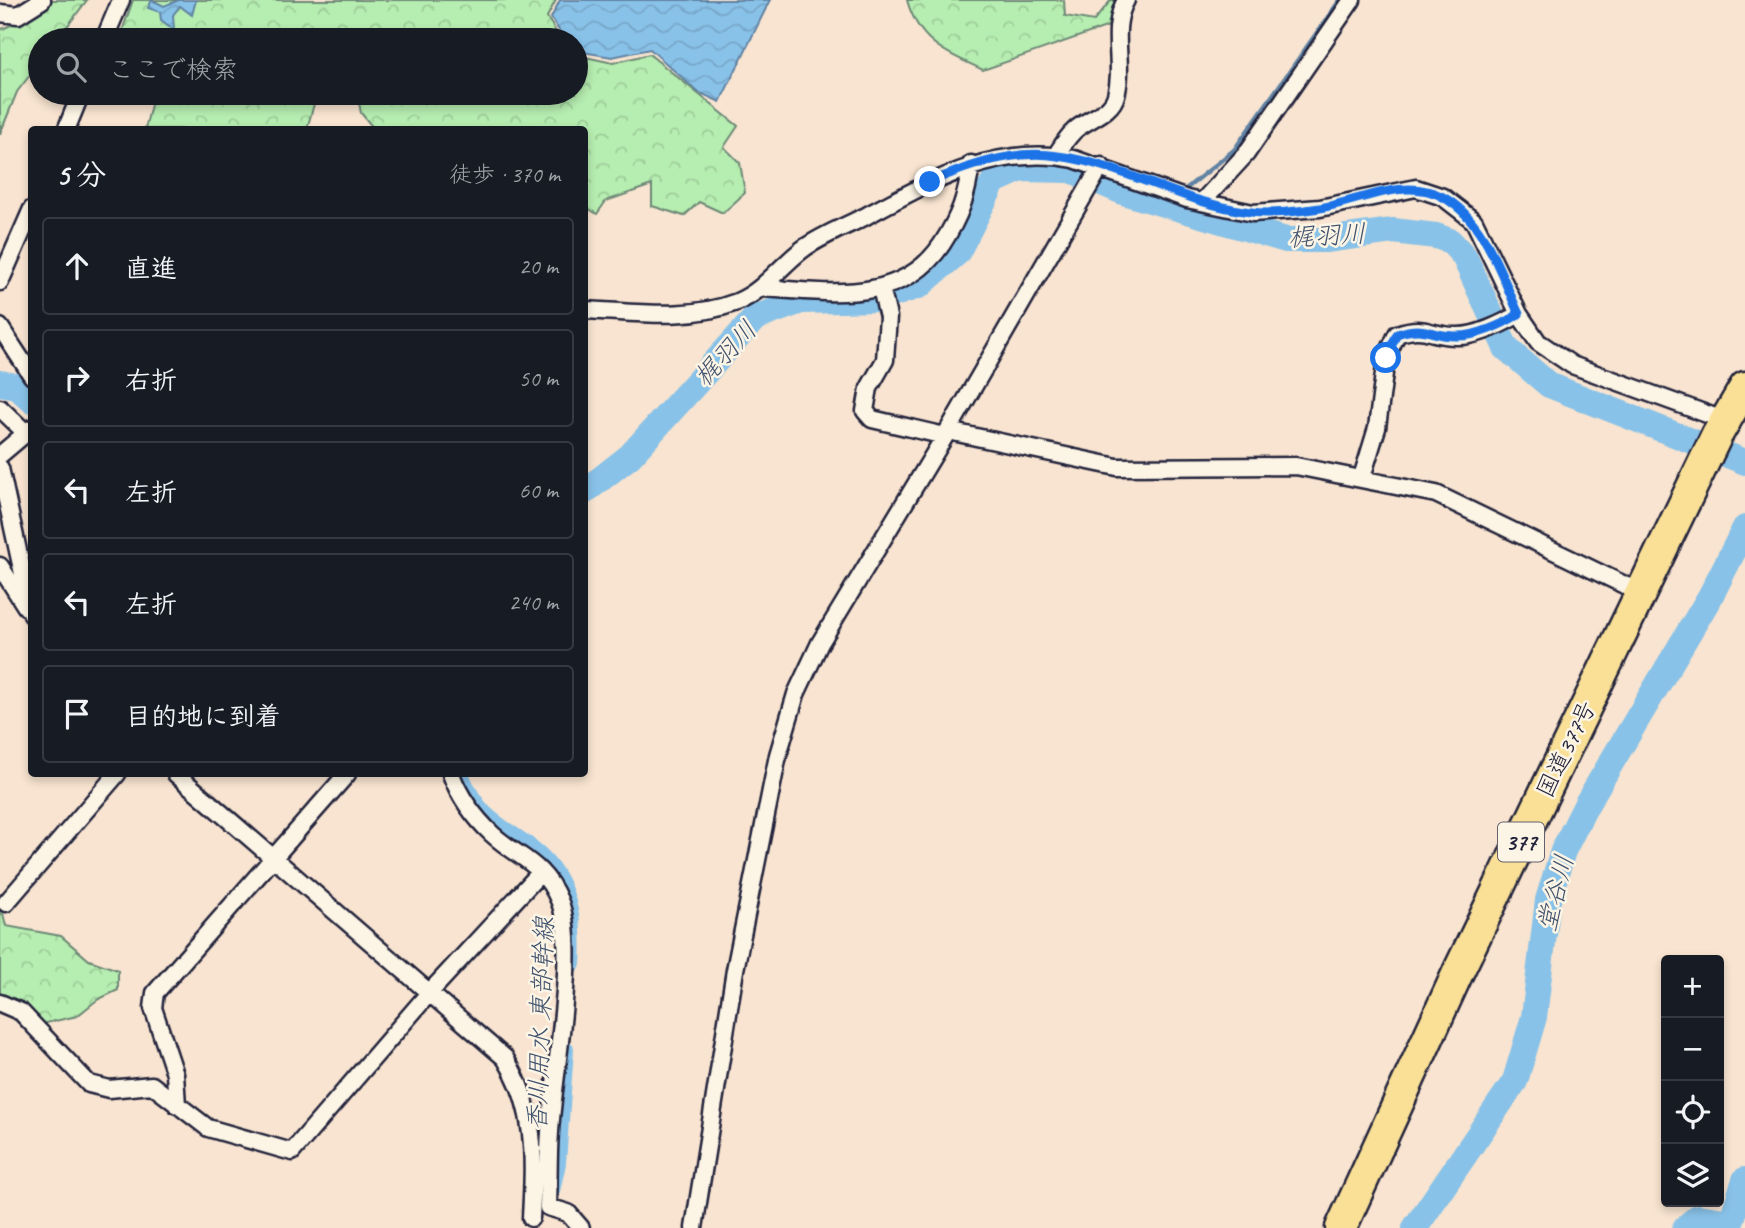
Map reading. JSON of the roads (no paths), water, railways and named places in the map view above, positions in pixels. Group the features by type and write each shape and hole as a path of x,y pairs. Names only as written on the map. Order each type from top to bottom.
{"highway":[{"name":"国道377号","path":"1342,1228 1460,968 1729,417"}],"street":[{"path":"0,13 18,15 42,0"},
{"path":"109,28 121,0"},
{"path":"1056,155 1072,132 1109,107 1116,98 1119,73 1117,34 1121,9 1126,0"},
{"path":"1202,202 1246,154 1352,0"},
{"path":"67,126 76,105"},
{"path":"588,310 691,315 738,301 761,288 805,248 930,182 971,164 1012,156 1056,155 1202,202 1253,213 1320,208 1416,188 1443,197 1474,221 1514,317 1538,342 1572,365 1729,417"},
{"path":"761,288 840,293 882,290 908,278 929,264 967,197 971,164"},
{"path":"694,1228 735,970 778,755 796,694 820,643 946,434 1099,169"},
{"path":"0,282 28,218"},
{"path":"882,290 888,317 885,360 869,388 865,411 872,419 1117,467 1296,466 1362,477 1436,494 1641,593"},
{"path":"1362,477 1377,428 1386,358 1397,334 1416,327 1457,337 1514,317"},
{"path":"0,327 28,370"},
{"path":"0,408 28,429"},
{"path":"0,455 28,431"},
{"path":"0,468 28,597"},
{"path":"0,566 28,609"},
{"path":"6,903 114,777"},
{"path":"180,777 505,1058 519,1081 528,1105 535,1149 531,1218"},
{"path":"177,1105 175,1074 153,1008 155,993 344,777"},
{"path":"452,777 461,800 494,835 534,862 559,900 566,930 565,977 550,1132 548,1206 568,1213 581,1228"},
{"path":"0,1003 21,1012 89,1084 109,1089 152,1085 208,1128 292,1152 430,992 541,872"}],"water":[{"path":"152,0 164,6 179,0 196,0 192,15 180,6 173,15 174,28 161,20 160,12 148,8"},
{"path":"560,0 770,0 720,102 698,92 650,49 612,57 588,53 588,28 557,28 551,18"}],"waterway":[{"path":"1187,188 1234,150 1340,0"},
{"name":"梶羽川","path":"588,489 630,456 755,318 801,301 879,299 919,286 957,253 994,181 1021,169 1071,170 1123,192 1286,240 1325,240 1393,231 1436,236 1450,241 1464,256 1506,348 1549,385 1745,462"},
{"name":"梶羽川","path":"0,383 16,386 28,396"},
{"name":"堂谷川","path":"1415,1228 1515,1081 1534,1017 1548,900 1563,851 1586,805 1711,595 1745,528"},
{"name":"香川用水 東部幹線","path":"462,777 482,810 544,858 554,871 562,885 571,915 573,964"},
{"name":"香川用水 東部幹線","path":"552,1191 558,1163 566,1049"},
{"path":"1685,1228 1698,1217 1731,1222 1745,1180"}]}
